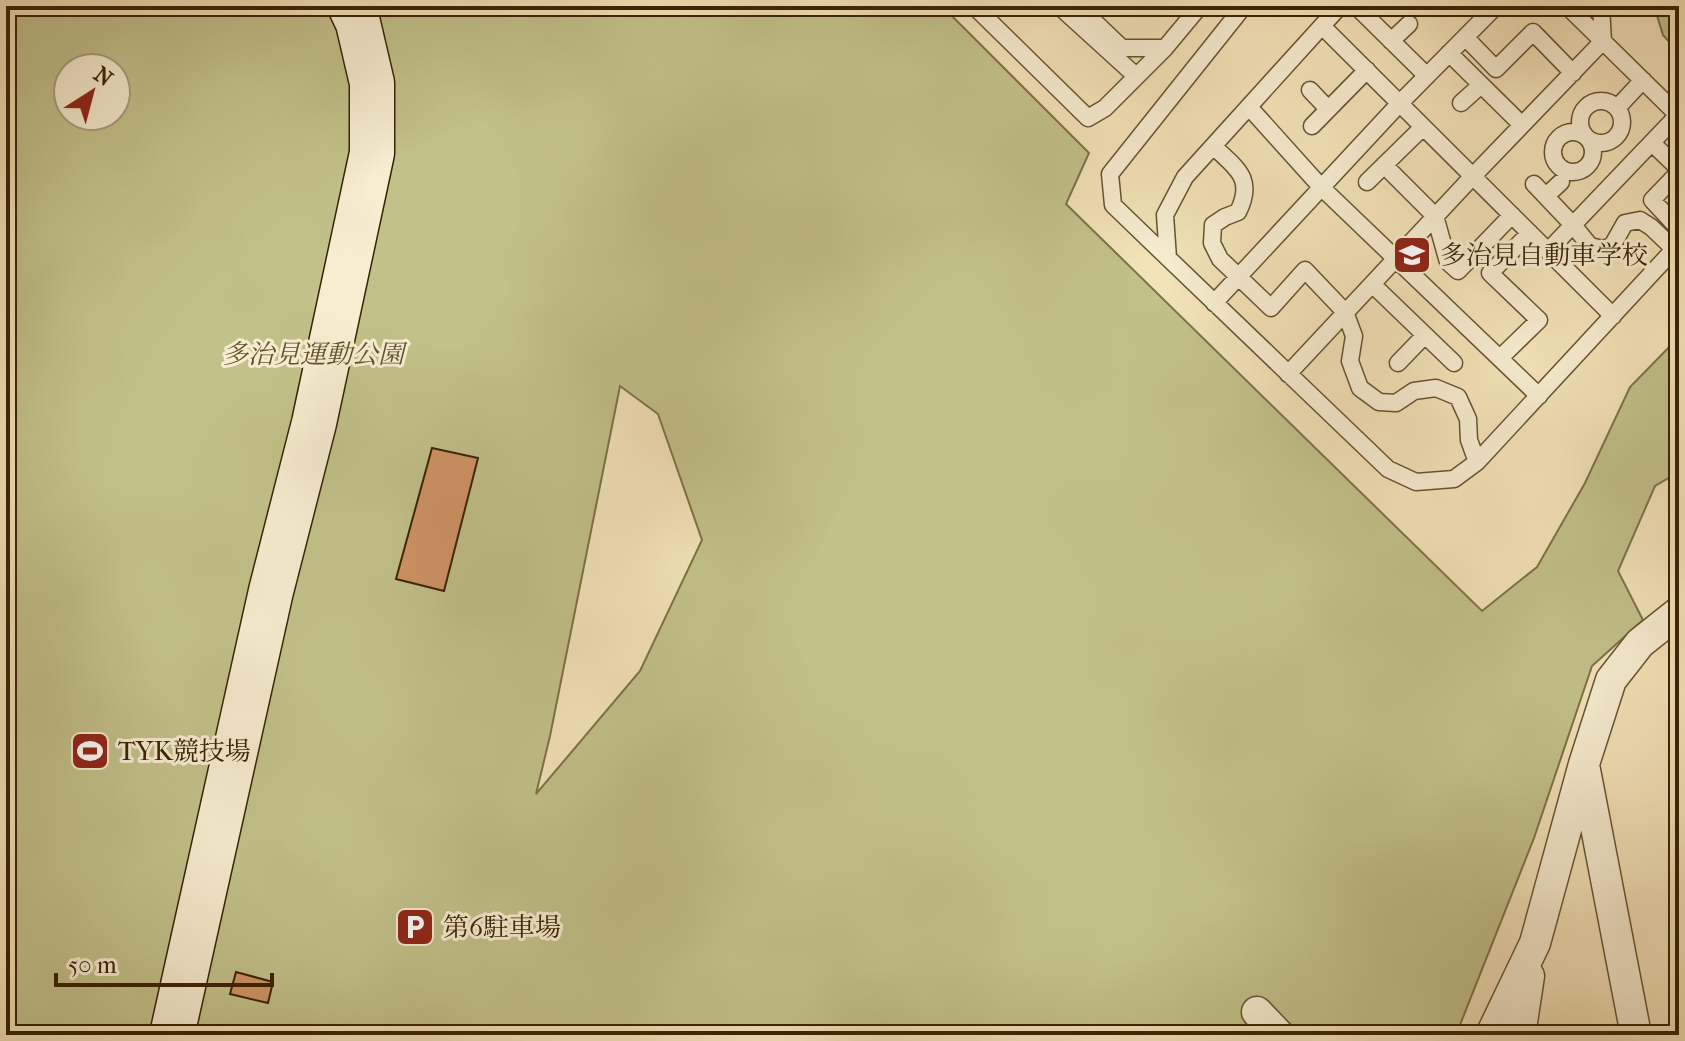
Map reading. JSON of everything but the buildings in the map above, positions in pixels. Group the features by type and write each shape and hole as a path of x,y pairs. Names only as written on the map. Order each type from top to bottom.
{"street":[{"path":"172,1035 271,591 314,423 372,153 372,83 358,23 350,6"},
{"path":"1520,1035 1535,943 1584,764 1611,680 1640,643 1679,612"},
{"path":"1584,764 1636,1035"},
{"path":"1491,1035 1535,943"},
{"path":"1257,1012 1279,1035"}],"lane":[{"path":"974,6 1088,118 1105,108 1165,48 1200,6"},
{"path":"1059,6 1136,76"},
{"path":"1078,6 1122,48 1165,48"},
{"path":"1244,6 1110,174 1113,205 1388,469 1416,482 1454,479 1477,462 1676,247 1640,220 1625,223 1612,246 1603,249 1590,246 1540,190 1561,182"},
{"path":"1168,258 1165,215 1185,177 1340,6"},
{"path":"1356,6 1427,76"},
{"path":"1214,303 1400,103 1496,6"},
{"path":"1548,251 1679,115 1567,6"},
{"path":"1288,374 1603,41 1601,6"},
{"path":"1391,41 1409,24"},
{"path":"1322,26 1613,316"},
{"path":"1465,37 1496,69 1533,32 1573,73"},
{"path":"1449,53 1522,125"},
{"path":"1312,126 1367,70"},
{"path":"1617,108 1643,80"},
{"path":"1461,103 1481,85"},
{"path":"1310,90 1328,109"},
{"path":"1617,108 1605,101 1586,107 1581,126 1587,137 1593,150 1593,157 1587,166 1579,171 1566,170 1555,162 1553,149 1559,138 1570,132 1576,132 1587,137 1601,143 1616,136 1622,128 1617,108"},
{"path":"1249,107 1321,187 1539,396"},
{"path":"1367,182 1423,127"},
{"path":"1616,136 1637,158"},
{"path":"1652,143 1679,170 1652,200 1679,229"},
{"path":"1213,146 1242,174 1246,196 1238,212 1213,225 1212,243 1220,259 1271,308 1305,270 1345,312 1354,336 1350,361 1360,388 1379,402 1396,403 1414,391 1436,388 1458,397 1468,419 1469,440 1477,462"},
{"path":"1384,165 1435,216 1448,262 1458,271 1512,215"},
{"path":"1587,166 1609,187"},
{"path":"1500,358 1539,320 1490,273 1530,233"},
{"path":"1372,284 1454,363"},
{"path":"1398,363 1425,335"}],"green space":[{"name":"多治見運動公園","path":"6,6 942,6 1089,153 1066,204 1482,611 1537,567 1585,483 1630,387 1679,337 1679,472 1655,486 1618,571 1643,620 1592,666 1534,838 1456,1035 6,1035","holes":["620,386 658,414 702,540 640,671 536,794"]},
{"path":"1654,6 1679,6 1679,53 1663,35"}],"place":[{"name":"多治見自動車学校","path":"1412,255"},
{"name":"TYK競技場","path":"90,751"},
{"name":"第6駐車場","path":"415,927"}]}
